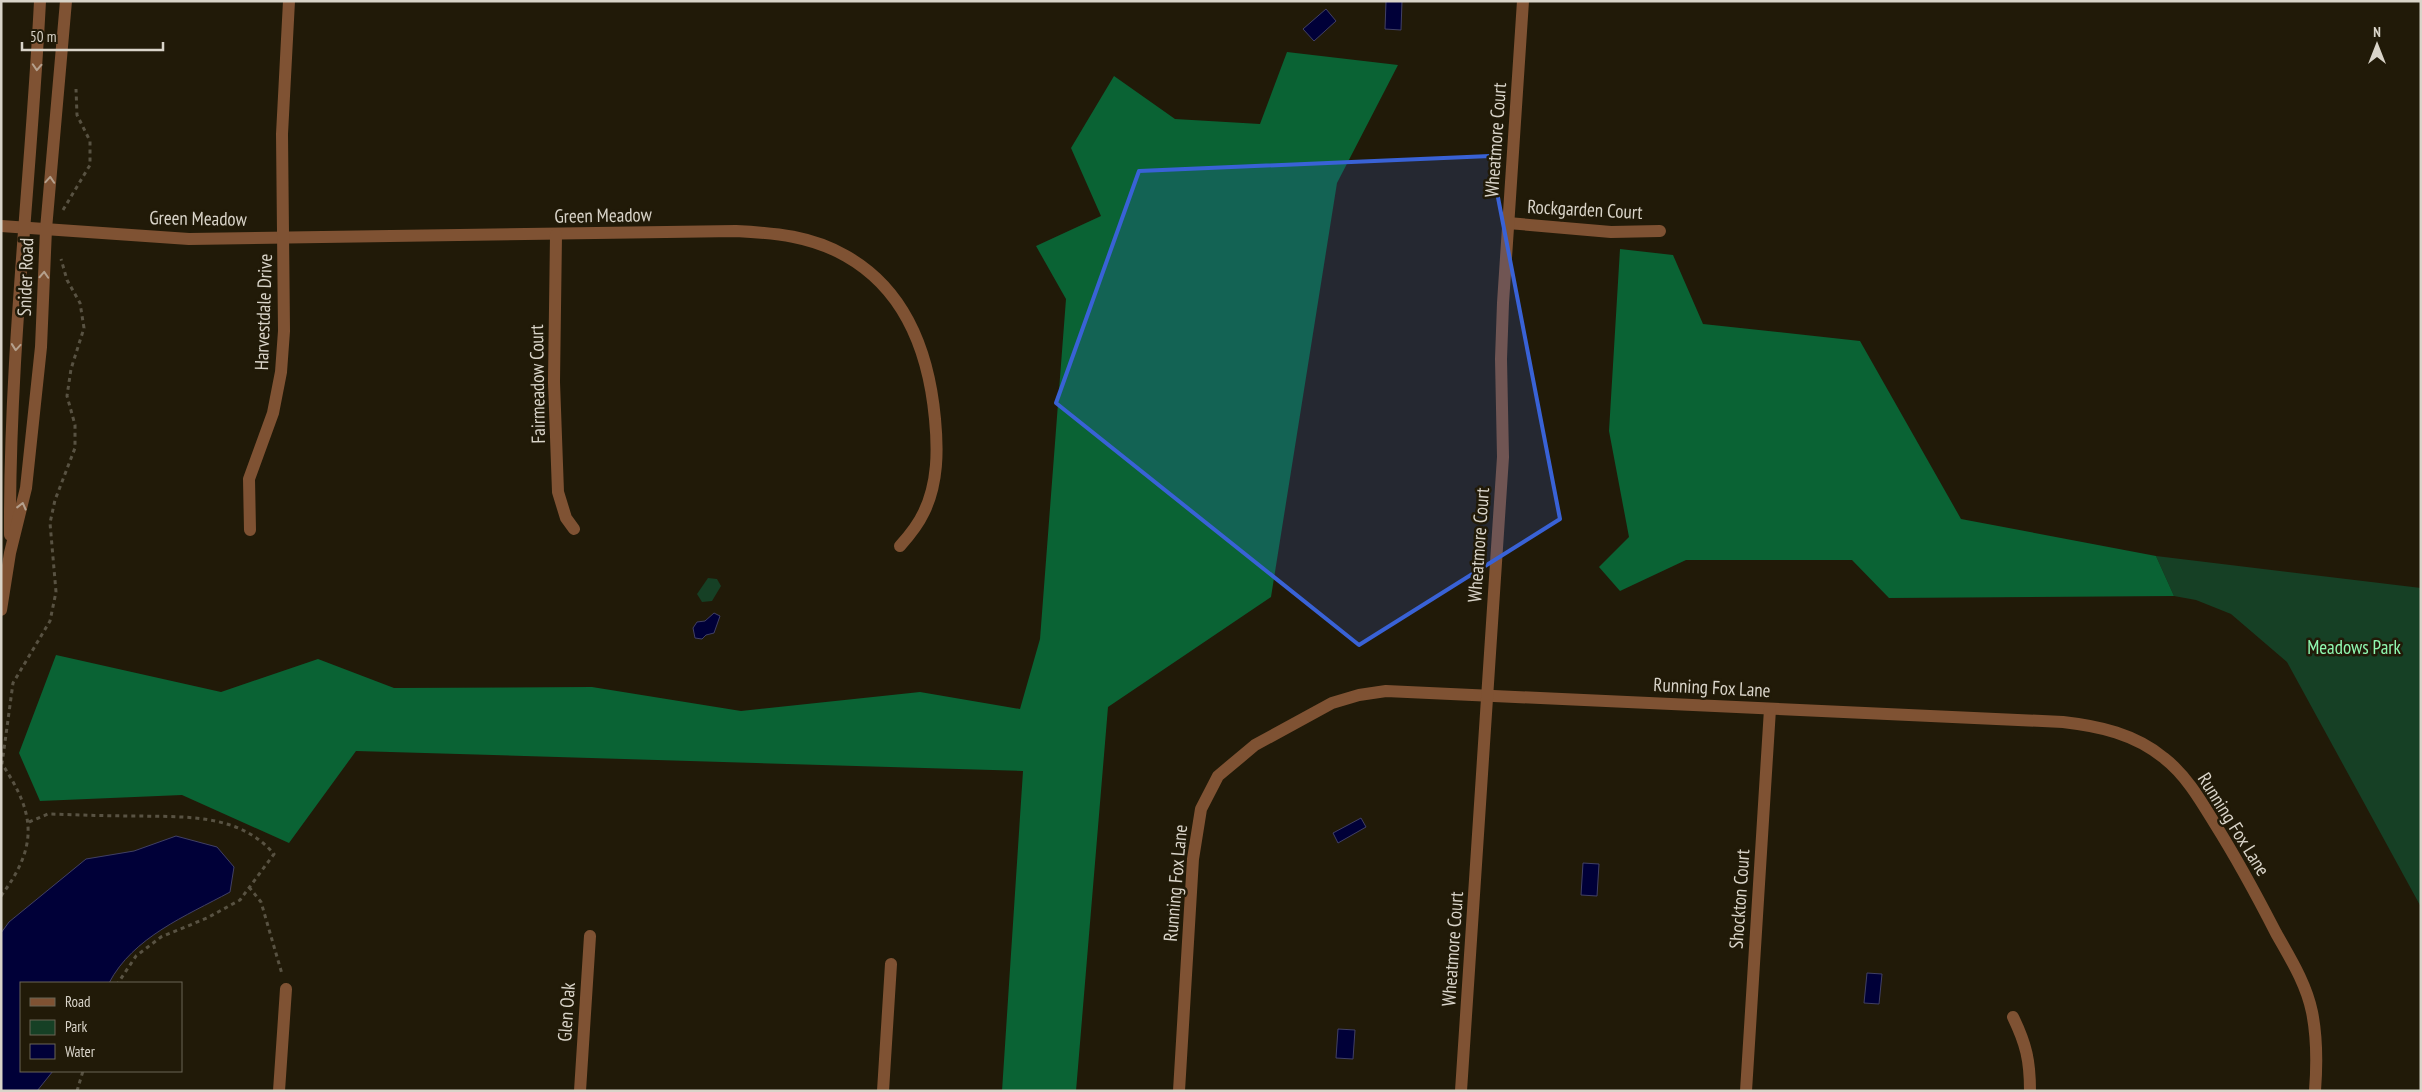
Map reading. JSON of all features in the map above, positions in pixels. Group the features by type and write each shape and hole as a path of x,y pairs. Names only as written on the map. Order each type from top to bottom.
{"street":[{"name":"Snider Road","path":"10,553 10,486 15,363 40,1"},
{"name":"Snider Road","path":"1,610 10,553 26,488 41,347 46,229 66,1"},
{"name":"Harvestdale Drive","path":"250,530 249,479 273,413 281,372 284,331 284,87 289,1"},
{"name":"Wheatmore Court","path":"1461,1091 1503,457 1501,359 1523,1"},
{"name":"Rockgarden Court","path":"1508,223 1611,232 1660,231"},
{"name":"Green Meadow","path":"1,226 189,239 779,233 821,244 846,256 870,272 899,304 914,329 924,356 933,398 937,440 934,483 921,517 900,546"},
{"name":"Fairmeadow Court","path":"556,235 554,382 558,492 566,518 574,529"},
{"name":"Running Fox Lane","path":"1179,1091 1193,860 1201,809 1218,776 1255,745 1332,703 1359,695 1386,691 1488,694 2063,722 2090,725 2117,732 2142,743 2165,758 2184,778 2225,840 2304,984 2312,1010 2316,1038 2315,1091"},
{"name":"Shockton Court","path":"1746,1091 1770,709"},
{"name":"Glen Oak","path":"580,1091 590,936"},
{"path":"882,1091 891,964"},
{"path":"279,1091 286,989"},
{"path":"2013,1017 2027,1049 2030,1091"}],"path":[{"path":"61,214 73,197 90,165 90,140 77,115 75,84"},
{"path":"1,896 27,850 30,822 19,789 2,764 13,683 50,621 56,592 50,523 54,500 75,448 75,425 67,396 71,369 84,328 80,302 67,280 61,256"},
{"path":"30,822 48,814 196,816 238,827 263,841 274,854 240,900 207,918 161,937 136,956 119,982"},
{"path":"249,887 261,902 286,989"},
{"path":"77,1091 83,1072"}],"highlighted area":[{"path":"1490,156 1560,519 1359,645 1056,403 1139,171"}],"green space":[{"path":"1287,52 1398,65 1337,183 1271,597 1108,707 1076,1091 1002,1091 1023,771 356,751 289,843 182,795 40,801 19,753 56,655 221,692 318,659 394,688 592,687 741,711 920,692 1020,709 1040,639 1066,299 1036,246 1101,216 1071,148 1114,76 1175,119 1260,124"},
{"path":"1620,249 1673,255 1703,324 1860,341 1961,519 2156,556 2174,596 1889,598 1852,560 1686,560 1620,591 1599,567 1629,537 1609,431"},
{"name":"Meadows Park","path":"2156,556 2421,588 2421,907 2287,662 2231,614 2196,600 2174,596"},
{"path":"708,578 717,579 721,586 712,601 702,602 697,594"}],"water":[{"path":"1386,1 1402,1 1401,30 1385,29"},
{"path":"1326,9 1336,21 1314,41 1303,29"},
{"path":"714,613 720,616 714,633 706,635 702,639 695,638 693,628 697,622 705,621"},
{"path":"1361,818 1366,827 1338,843 1333,833"},
{"path":"176,836 217,847 234,867 230,892 179,919 146,940 119,967 110,982 20,982 20,1072 52,1072 37,1091 1,1091 1,933 9,922 86,859 134,851"},
{"path":"1583,863 1599,864 1597,896 1581,895"},
{"path":"1867,973 1882,974 1879,1004 1864,1003"},
{"path":"1338,1029 1355,1030 1353,1059 1336,1058"}]}
